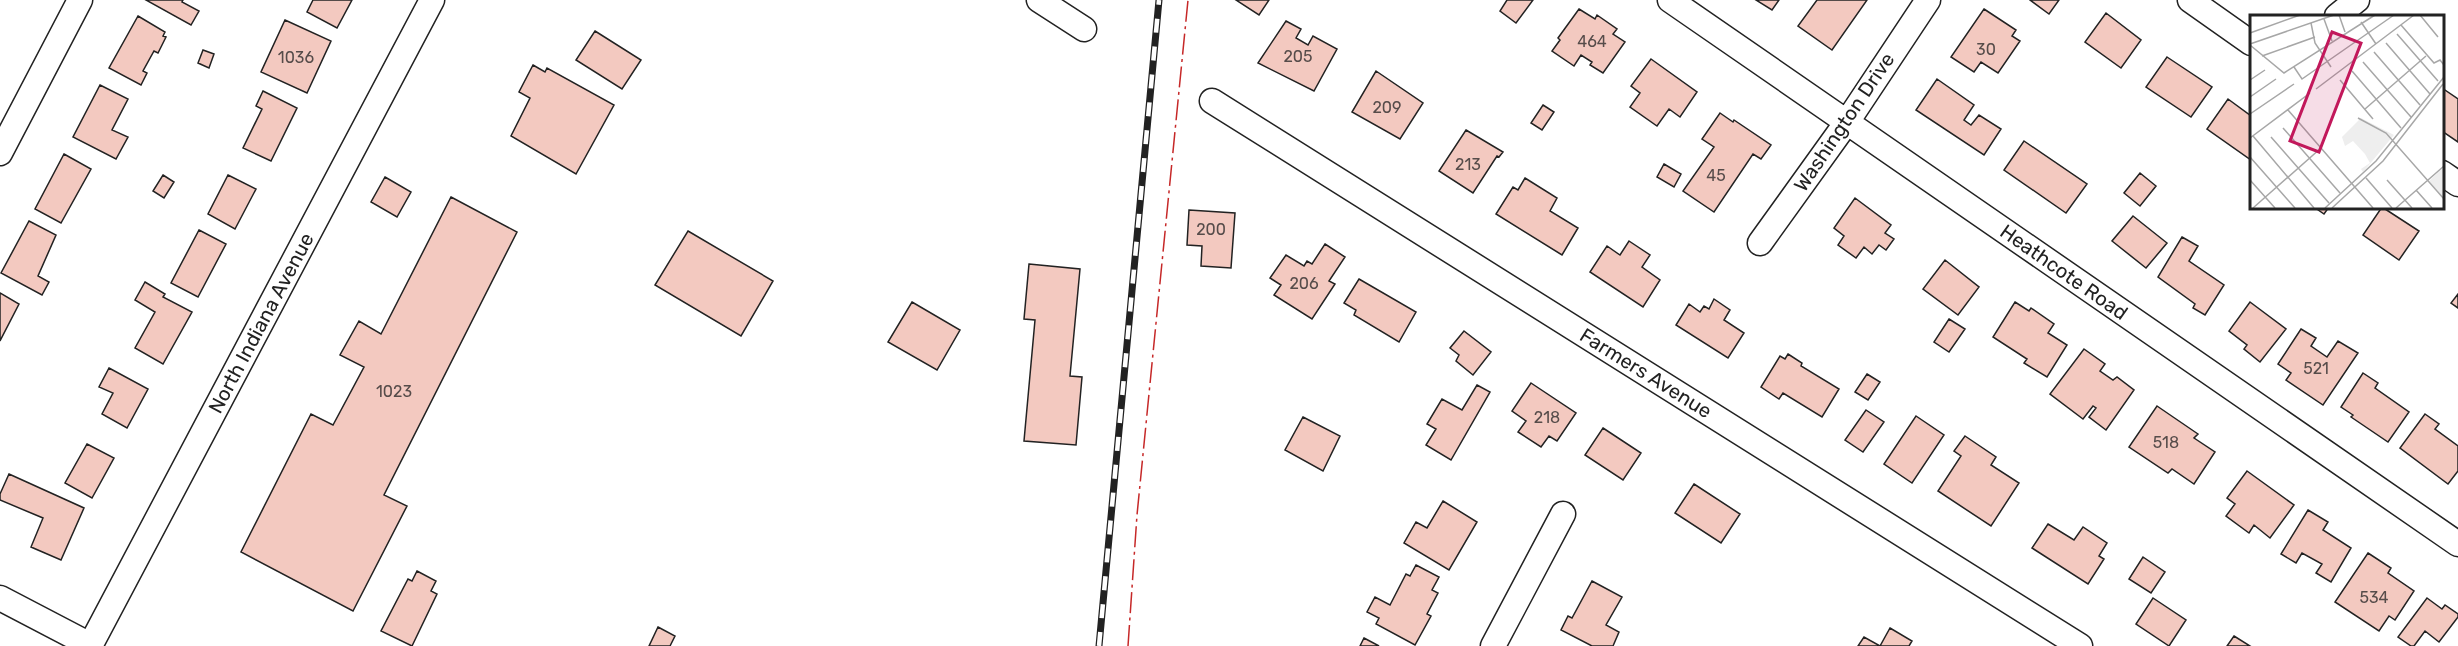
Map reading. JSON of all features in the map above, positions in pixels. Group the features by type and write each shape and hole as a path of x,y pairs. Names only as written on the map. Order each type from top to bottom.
{"street":[{"path":"0,153 80,0"},
{"name":"North Indiana Avenue","path":"90,646 432,0"},
{"path":"1039,0 1084,29"},
{"name":"Heathcote Road","path":"1670,0 2458,543"},
{"name":"Washington Drive","path":"1760,243 1847,122 1928,0"},
{"path":"2190,0 2250,43"},
{"path":"2338,15 2357,0"},
{"name":"Farmers Avenue","path":"1212,100 2080,646"},
{"path":"2443,174 2458,184"},
{"path":"1494,646 1563,514"},
{"path":"0,598 90,646"}],"building":[{"path":"146,0 183,0 182,2 199,11 191,25"},
{"path":"313,0 352,0 337,28 307,12"},
{"path":"1236,0 1269,0 1259,15"},
{"path":"1507,0 1533,0 1516,23 1500,11"},
{"path":"1756,0 1779,0 1772,10"},
{"path":"1817,0 1867,0 1832,50 1798,26"},
{"path":"2030,0 2059,0 2049,14"},
{"path":"1579,9 1595,19 1597,15 1617,29 1613,34 1625,42 1603,73 1590,65 1592,62 1581,55 1574,66 1552,51 1560,40 1558,38"},
{"path":"1984,9 2016,30 2012,36 2020,41 1998,73 1981,62 1974,72 1951,57"},
{"path":"2106,13 2141,40 2121,68 2085,42"},
{"path":"138,16 165,32 163,36 166,37 158,53 154,51 143,71 147,73 141,85 109,68"},
{"path":"285,20 331,41 307,93 261,72"},
{"path":"1286,21 1301,29 1296,38 1308,45 1313,36 1337,49 1314,91 1258,63"},
{"path":"595,31 641,60 622,89 576,60"},
{"path":"203,50 214,54 209,68 198,63"},
{"path":"2167,57 2212,87 2191,117 2146,87"},
{"path":"1651,59 1697,92 1680,117 1669,109 1657,126 1630,107 1640,93 1631,86"},
{"path":"533,65 545,72 547,68 614,105 576,174 511,136 530,98 519,92"},
{"path":"1376,71 1423,103 1400,139 1352,112"},
{"path":"1937,79 1974,105 1964,120 1971,125 1979,115 2001,129 1984,155 1916,110"},
{"path":"100,85 128,99 112,130 128,137 116,159 73,137"},
{"path":"2443,89 2458,99 2458,142 2443,132"},
{"path":"263,91 297,108 271,161 243,148 262,109 256,106"},
{"path":"2228,99 2250,115 2250,159 2207,129"},
{"path":"1543,105 1554,112 1542,130 1531,123"},
{"path":"1720,113 1771,145 1761,159 1753,154 1714,212 1683,191 1714,147 1702,139"},
{"path":"1466,130 1503,152 1499,157 1497,156 1473,193 1439,171"},
{"path":"2024,141 2087,184 2066,213 2004,170"},
{"path":"64,154 91,169 61,223 35,209"},
{"path":"1664,164 1681,174 1674,187 1657,177"},
{"path":"2140,173 2156,186 2140,206 2124,193"},
{"path":"163,175 174,182 164,198 153,191"},
{"path":"228,175 256,189 235,229 208,214"},
{"path":"385,177 411,192 397,217 371,202"},
{"path":"1525,178 1557,198 1550,211 1578,228 1562,255 1496,214 1513,187 1518,190"},
{"path":"451,197 517,232 384,495 407,506 353,611 241,552 311,414 333,425 364,367 340,355 359,321 381,334"},
{"path":"1855,198 1891,225 1885,233 1894,239 1886,250 1879,245 1872,254 1864,247 1856,258 1838,245 1844,236 1834,228"},
{"path":"2315,208 2328,208 2324,214"},
{"path":"2381,208 2419,231 2399,260 2363,235"},
{"path":"1189,210 1235,213 1231,268 1201,266 1202,246 1187,245"},
{"path":"2133,216 2167,243 2146,268 2112,241"},
{"path":"29,221 56,235 38,276 49,282 42,295 1,273"},
{"path":"199,230 226,244 198,297 171,283"},
{"path":"688,231 773,281 741,336 655,285"},
{"path":"2182,237 2198,246 2189,261 2224,285 2205,315 2193,308 2195,304 2158,277"},
{"path":"1629,241 1650,255 1642,267 1660,280 1643,307 1590,272 1607,246 1620,255"},
{"path":"1325,244 1345,257 1329,281 1335,284 1312,319 1274,295 1281,285 1270,278 1286,255 1304,266 1307,261 1312,264"},
{"path":"1945,260 1979,287 1958,315 1923,289"},
{"path":"1029,264 1080,269 1070,376 1082,377 1076,445 1024,441 1035,320 1024,319"},
{"path":"1359,279 1416,312 1399,342 1354,315 1356,310 1344,303"},
{"path":"145,282 165,294 163,297 192,312 163,364 135,348 155,312 135,300"},
{"path":"0,293 19,304 0,341"},
{"path":"2458,294 2458,308 2451,303"},
{"path":"1714,299 1730,310 1724,320 1744,333 1728,358 1676,325 1689,304 1700,312 1704,306 1709,309"},
{"path":"912,302 960,330 937,370 888,342"},
{"path":"2015,302 2029,311 2031,308 2054,324 2048,333 2067,345 2047,377 2024,363 2027,359 1993,337"},
{"path":"2250,302 2286,329 2260,362 2244,349 2247,345 2229,331"},
{"path":"1949,319 1965,329 1949,352 1934,342"},
{"path":"2301,329 2316,338 2311,346 2327,357 2338,341 2358,353 2323,405 2286,380 2291,373 2278,364"},
{"path":"1464,331 1491,352 1473,375 1456,361 1459,355 1450,348"},
{"path":"2084,349 2105,364 2100,371 2113,380 2117,377 2134,390 2106,430 2089,417 2096,408 2093,406 2083,419 2050,394"},
{"path":"1788,354 1802,363 1801,366 1839,389 1822,417 1783,393 1779,399 1761,387 1780,356 1785,359"},
{"path":"109,368 148,389 127,428 102,414 113,393 99,387"},
{"path":"2363,373 2378,383 2375,388 2409,412 2388,442 2351,417 2353,415 2341,407"},
{"path":"1867,374 1880,382 1868,400 1855,392"},
{"path":"1531,383 1576,413 1557,441 1549,436 1541,447 1518,432 1526,421 1512,411"},
{"path":"1477,385 1490,392 1451,460 1426,445 1436,429 1427,424 1442,399 1462,410"},
{"path":"2157,406 2198,434 2194,438 2215,452 2194,484 2172,469 2168,473 2129,447"},
{"path":"1866,410 1884,422 1863,452 1845,440"},
{"path":"2425,414 2439,424 2435,429 2458,446 2458,471 2448,484 2400,448"},
{"path":"1916,416 1944,435 1912,483 1884,464"},
{"path":"1303,417 1340,436 1323,471 1285,450"},
{"path":"1603,428 1641,453 1623,480 1585,455"},
{"path":"1965,436 1996,457 1991,465 2019,483 1991,526 1938,491 1961,456 1954,451"},
{"path":"87,444 114,458 92,498 65,483"},
{"path":"2247,471 2294,505 2270,538 2254,525 2249,533 2226,516 2235,504 2227,498"},
{"path":"9,474 84,508 61,560 31,547 43,518 0,500 0,494"},
{"path":"1694,484 1740,514 1721,543 1675,513"},
{"path":"1443,501 1477,522 1449,570 1404,543 1416,522 1427,528"},
{"path":"2308,510 2328,522 2323,530 2351,548 2331,582 2316,573 2322,564 2302,553 2296,563 2281,554"},
{"path":"2048,524 2074,540 2083,527 2107,543 2099,556 2104,559 2088,584 2032,548"},
{"path":"2368,553 2391,568 2388,573 2414,591 2395,620 2389,616 2379,631 2335,602"},
{"path":"2143,557 2165,572 2151,593 2129,579"},
{"path":"1416,565 1439,577 1432,590 1438,593 1427,614 1431,616 1415,645 1376,624 1379,618 1367,612 1375,597 1390,605 1406,574 1410,576"},
{"path":"417,571 436,581 431,591 437,594 412,646 381,631 408,579 412,581"},
{"path":"1592,581 1622,597 1606,625 1619,632 1613,646 1592,646 1561,630 1568,616 1572,618"},
{"path":"2153,598 2186,620 2169,646 2136,624"},
{"path":"2427,598 2442,609 2445,605 2458,614 2458,617 2439,642 2425,631 2414,646 2411,646 2398,637"},
{"path":"658,627 675,636 670,646 649,646"},
{"path":"1890,628 1912,641 1909,646 1880,646"},
{"path":"2234,636 2250,646 2227,646"},
{"path":"1864,637 1880,646 1858,646"},
{"path":"1364,638 1379,646 1360,646"}],"railway":[{"path":"1099,646 1159,0"}],"power":[{"path":"1128,646 1137,515 1188,0"}]}
